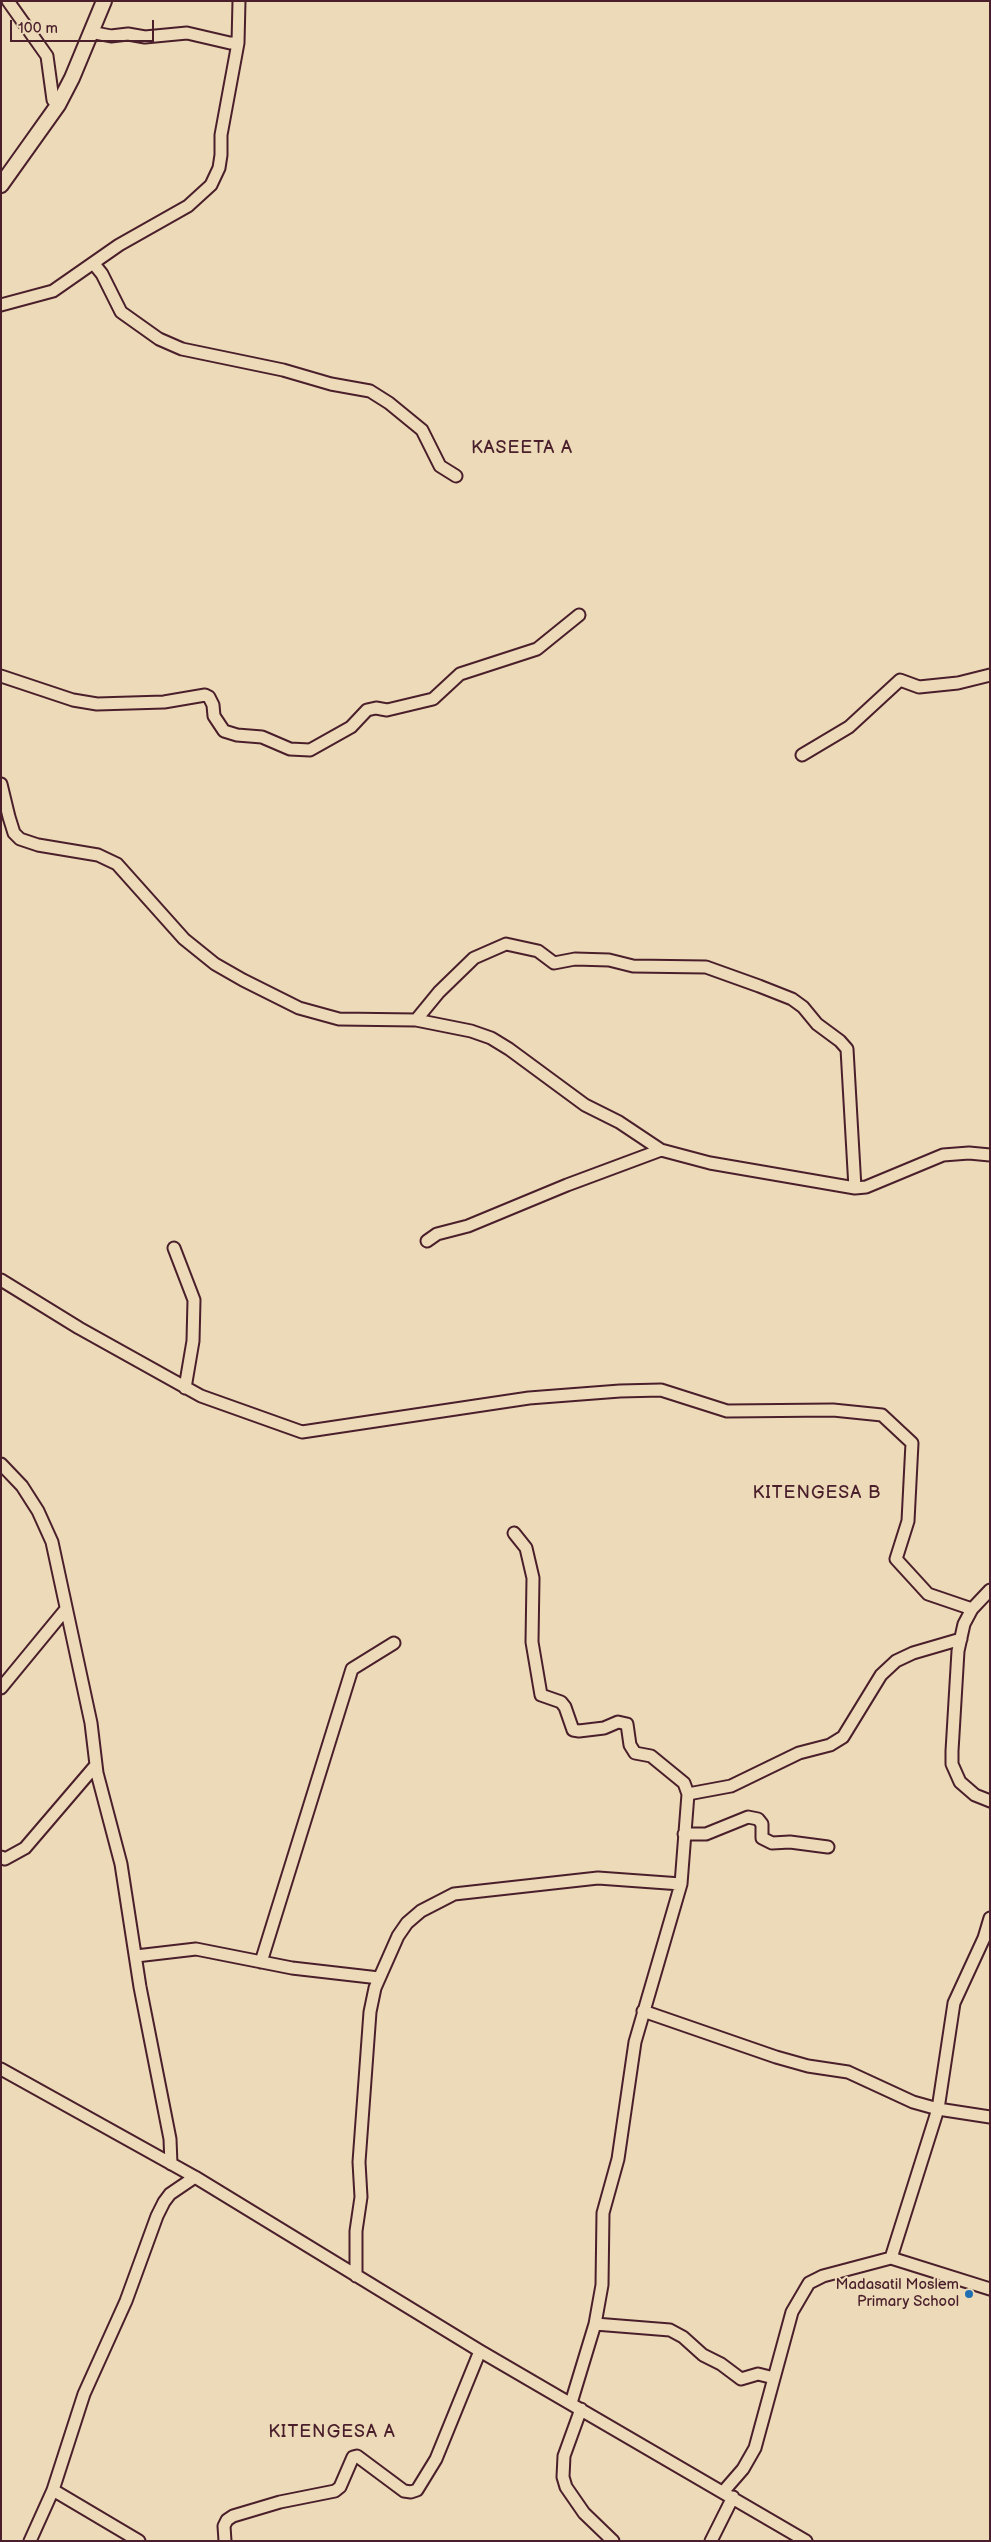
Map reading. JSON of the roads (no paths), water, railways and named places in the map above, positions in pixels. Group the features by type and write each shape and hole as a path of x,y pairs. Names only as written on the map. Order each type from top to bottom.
{"street":[{"path":"8,1 48,56 53,100 58,105"},
{"path":"1,186 58,105 72,78 104,1"},
{"path":"1,305 53,291 119,245 188,206 211,185 218,168 221,134 238,43 240,1"},
{"path":"90,32 111,36 128,34 145,37 187,33 230,43 238,43"},
{"path":"94,264 102,274 121,312 159,339 174,347 283,370 331,384 370,391 389,403 422,430 440,466 456,476"},
{"path":"1,676 90,704 164,702 205,695 209,697 213,705 214,716 224,731 237,735 262,737 290,749 310,750 351,727 367,710 394,708 433,699 460,674 537,649 579,615"},
{"path":"802,755 849,727 900,680 919,687 958,683 990,675"},
{"path":"1,784 8,817 14,834 20,839 38,845 98,855 117,864 184,940 215,964 243,980 299,1008 338,1019 416,1020 471,1031 491,1038 585,1105 619,1122 661,1150 710,1163 855,1188 866,1187 942,1155 990,1155"},
{"path":"416,1020 438,992 468,963 488,951 506,944 538,951 554,962 575,959 608,960 642,966 706,966 759,986 792,999 803,1007 817,1024 840,1040 847,1049 855,1188"},
{"path":"426,1241 437,1234 468,1226 568,1185 661,1150"},
{"path":"174,1248 194,1300 193,1341 185,1388"},
{"path":"1,1280 86,1332 200,1396 302,1432 529,1398 620,1390 661,1390 727,1410 833,1410 882,1416 912,1442 908,1521 896,1559 928,1594 972,1609"},
{"path":"1,1464 22,1486 38,1511 52,1542 91,1723 96,1765 121,1864 170,2138 171,2164"},
{"path":"514,1533 526,1548 533,1578 531,1621 541,1695 561,1702 565,1707 574,1730 604,1728 618,1722 627,1724 630,1745 635,1753 651,1756 684,1783 688,1794 681,1884 643,2011 630,2065 618,2159 603,2213 604,2272 595,2324 564,2456 563,2477 566,2487 584,2513 613,2541"},
{"path":"990,1590 972,1609 958,1651 952,1764 960,1782 968,1790 990,1801"},
{"path":"1,1688 66,1609"},
{"path":"688,1794 731,1786 799,1753 830,1745 843,1738 881,1675 896,1662 913,1653 961,1639"},
{"path":"261,1962 352,1669 394,1643"},
{"path":"1,1857 5,1859 25,1848 96,1765"},
{"path":"684,1834 706,1834 748,1816 758,1818 762,1824 762,1838 772,1843 790,1842 828,1848"},
{"path":"356,2276 356,2231 362,2197 359,2162 370,2012 379,1978 406,1923 422,1911 454,1894 598,1878 681,1884"},
{"path":"891,2258 938,2109 954,2002 984,1938 990,1918"},
{"path":"136,1956 196,1949 261,1962 379,1978"},
{"path":"643,2011 776,2057 808,2066 848,2072 896,2096 938,2109 990,2118"},
{"path":"1,2069 195,2177 480,2351 806,2541"},
{"path":"30,2541 53,2490 84,2394 126,2301 160,2209 170,2194 195,2177"},
{"path":"711,2541 728,2494 752,2454 792,2312 809,2282 823,2276 891,2258 990,2289"},
{"path":"595,2324 670,2330 683,2337 703,2355 721,2364 741,2379 758,2374 774,2378"},
{"path":"225,2541 224,2526 227,2520 233,2516 280,2502 335,2492 340,2488 353,2457 357,2456 404,2491 411,2492 417,2490 436,2459 480,2351"},
{"path":"53,2490 139,2541"}],"place":[{"name":"Madasatil Moslem Primary School","path":"969,2294"}],"district":[{"name":"KASEETA A","path":"522,448"},
{"name":"KITENGESA B","path":"817,1493"},
{"name":"KITENGESA A","path":"332,2432"}]}
